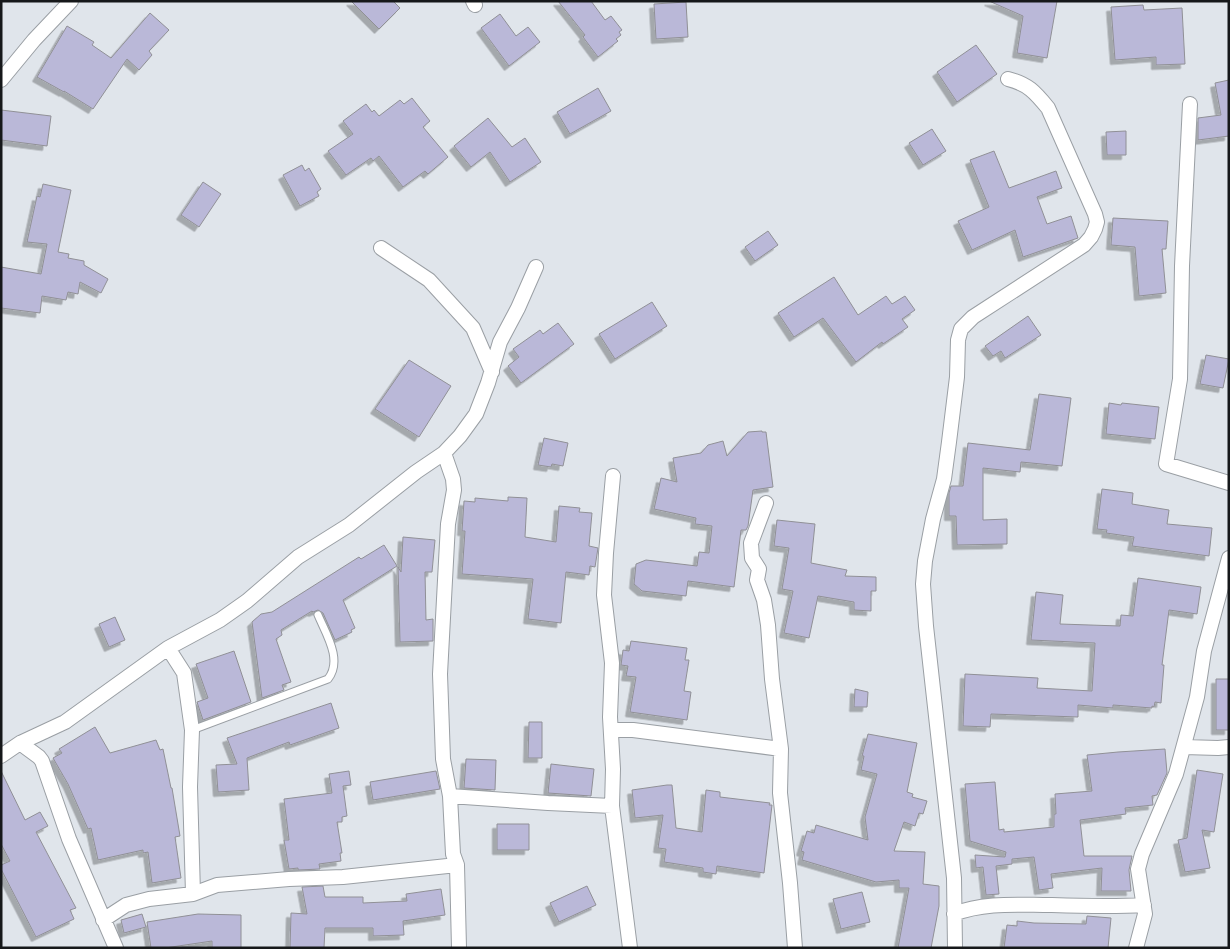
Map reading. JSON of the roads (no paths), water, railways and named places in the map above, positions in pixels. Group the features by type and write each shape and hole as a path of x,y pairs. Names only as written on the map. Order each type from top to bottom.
{"street":[{"path":"1,80 70,1"},
{"path":"955,948 954,878 923,584 933,519 944,479 950,442 957,377 958,340 961,329 973,317 1084,245 1092,237 1097,222 1091,204 1048,108 1024,84 1008,79"},
{"path":"1190,104 1182,266 1180,379 1166,464 1229,483"},
{"path":"381,248 429,280 473,328 492,372"},
{"path":"1,756 20,743 65,722 168,648 220,620 246,601 298,557 349,525 416,472 444,453 460,436 476,414 492,372 500,342 518,308 536,267"},
{"path":"444,453 453,480 454,490 448,524 440,674 443,759 450,796 453,854 457,864 459,948"},
{"path":"613,476 604,595 612,663 611,730 614,769 612,806 630,948"},
{"path":"766,503 751,543 752,558 759,569 757,580 764,600 768,625 772,679 781,749 780,793 790,882 794,948"},
{"path":"1136,948 1145,914 1138,870 1142,854 1176,774 1184,747 1197,697 1204,651 1229,558"},
{"path":"168,648 184,672 192,730 190,787 193,894"},
{"path":"611,730 633,730 781,749"},
{"path":"20,743 39,757 42,762 69,839 116,948"},
{"path":"1184,747 1229,747"},
{"path":"450,796 612,806"},
{"path":"103,920 126,905 148,899 193,894 217,885 342,877 457,864"},
{"path":"954,914 975,908 1011,904 1114,907 1144,905"}],"lane":[{"path":"192,730 328,679 334,672 335,667 333,651 318,615"}]}
